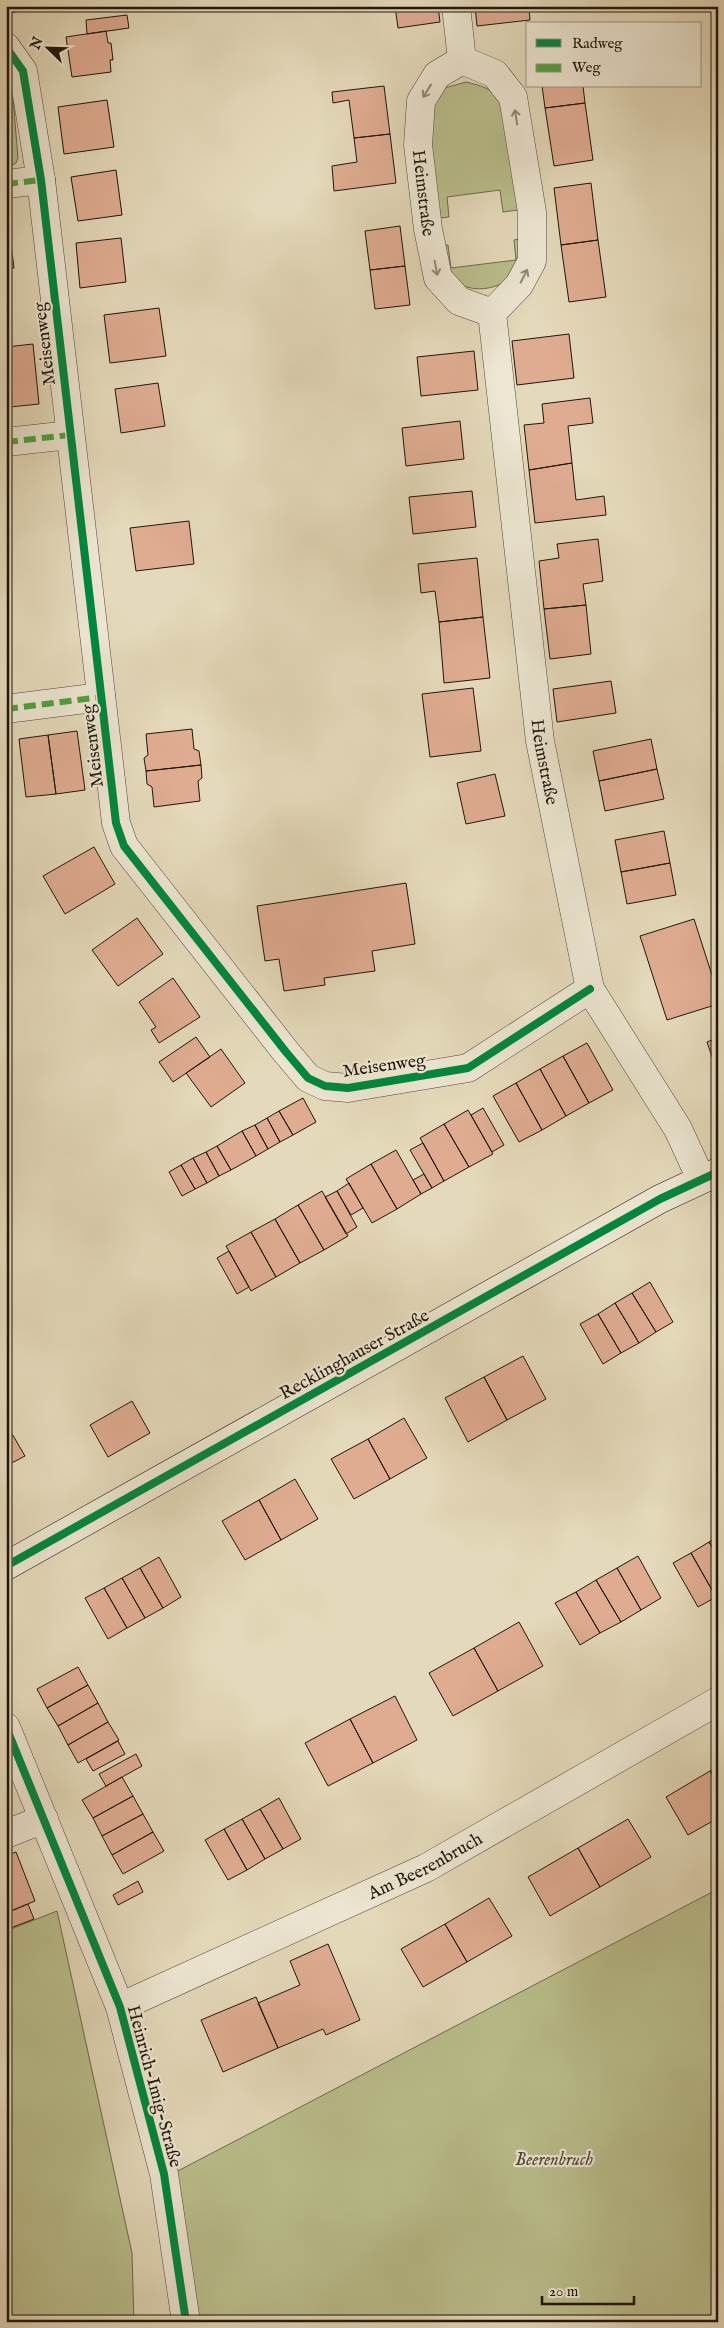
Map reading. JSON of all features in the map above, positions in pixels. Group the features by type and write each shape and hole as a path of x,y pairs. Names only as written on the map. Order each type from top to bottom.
{"street":[{"path":"456,6 462,60 496,74 513,97 532,212 532,261 519,285 492,313"},
{"name":"Meisenweg","path":"6,47 23,71 41,180 116,823 124,846 308,1078 324,1086 348,1088 468,1068 590,989"},
{"name":"Heimstraße","path":"462,60 437,75 421,101 418,145 425,201 438,278 459,301 492,313 540,740 590,989 678,1129 710,1176"},
{"path":"6,184 41,180"},
{"path":"6,442 70,435"},
{"name":"Meisenweg","path":"6,709 101,697"},
{"name":"Recklinghauser Straße","path":"6,1566 660,1199 710,1176"},
{"name":"Am Beerenbruch","path":"120,2007 426,1868 718,1701"},
{"name":"Heinrich-Imig-Straße","path":"6,1727 120,2007 164,2174 186,2322"},
{"path":"6,1834 44,1819"}],"green space":[{"path":"466,82 486,88 502,102 518,210 503,212 500,190 447,197 449,217 438,218 426,115 445,88"},
{"path":"6,92 13,98 18,158 16,163 6,169"},
{"path":"519,239 521,259 517,269 510,278 501,284 479,289 468,287 457,283 447,272 441,245 448,245 451,268 516,260 514,240"},
{"name":"Beerenbruch","path":"718,1889 718,2322 192,2322 172,2174"},
{"path":"57,1911 132,2253 134,2322 6,2322 6,1931"}],"building":[{"path":"6,6 24,6 25,10 6,14"},
{"path":"395,6 438,6 440,22 398,28"},
{"path":"475,6 529,6 530,20 477,26"},
{"path":"127,15 129,28 87,34 86,20"},
{"path":"106,31 108,43 111,43 113,60 110,60 111,72 72,77 66,37"},
{"path":"384,86 390,134 354,138 349,100 333,103 332,92"},
{"path":"542,88 583,88 585,103 545,108"},
{"path":"107,100 114,147 64,154 58,107"},
{"path":"585,103 593,160 554,166 545,108"},
{"path":"390,134 396,183 334,191 332,166 357,162 354,138"},
{"path":"116,170 122,215 78,221 71,177"},
{"path":"591,183 598,240 561,245 554,188"},
{"path":"6,202 14,268 6,269"},
{"path":"400,226 405,266 370,270 365,231"},
{"path":"121,238 126,282 80,288 76,243"},
{"path":"598,240 606,297 569,302 561,245"},
{"path":"405,266 410,305 375,309 370,270"},
{"path":"159,308 166,356 110,363 104,315"},
{"path":"569,334 574,378 517,385 512,341"},
{"path":"33,344 39,404 10,407 6,347"},
{"path":"474,351 478,390 421,396 417,357"},
{"path":"6,370 10,407 6,407"},
{"path":"158,383 165,426 121,433 115,389"},
{"path":"590,398 593,423 568,426 572,463 529,470 524,425 544,423 542,404"},
{"path":"460,421 464,459 406,466 402,428"},
{"path":"572,463 576,500 604,496 606,515 535,523 529,470"},
{"path":"472,491 476,527 413,534 409,497"},
{"path":"189,521 194,564 136,571 130,528"},
{"path":"598,539 603,581 583,584 586,605 544,609 539,561 559,558 557,544"},
{"path":"477,558 483,617 439,622 435,591 421,593 418,564"},
{"path":"586,605 591,654 550,659 544,609"},
{"path":"483,617 490,678 444,683 439,622"},
{"path":"611,681 616,713 557,722 553,689"},
{"path":"473,688 481,751 430,757 422,694"},
{"path":"192,729 194,749 199,751 201,765 146,771 144,758 148,755 146,734"},
{"path":"77,731 85,790 56,794 48,735"},
{"path":"48,735 56,794 26,797 19,739"},
{"path":"651,739 657,769 599,781 593,751"},
{"path":"201,765 202,778 198,781 200,801 154,807 152,787 147,784 146,771"},
{"path":"657,769 664,799 605,811 599,781"},
{"path":"495,774 505,816 466,824 457,783"},
{"path":"664,831 670,863 621,872 615,840"},
{"path":"94,847 115,884 65,914 43,876"},
{"path":"670,863 676,895 627,904 621,872"},
{"path":"406,883 415,944 372,951 375,971 324,978 325,985 284,991 279,959 265,961 257,906"},
{"path":"137,918 163,954 118,986 92,950"},
{"path":"694,919 718,994 718,1004 667,1020 640,936"},
{"path":"173,978 200,1017 159,1043 151,1030 156,1027 139,1002"},
{"path":"196,1037 210,1057 173,1082 159,1062"},
{"path":"718,1038 718,1074 707,1042"},
{"path":"587,1043 613,1090 589,1103 563,1056"},
{"path":"221,1049 245,1083 211,1107 186,1073"},
{"path":"563,1056 589,1103 566,1116 540,1069"},
{"path":"540,1069 566,1116 542,1130 516,1083"},
{"path":"516,1083 542,1130 519,1142 493,1096"},
{"path":"303,1098 316,1122 293,1135 279,1111"},
{"path":"483,1108 504,1145 492,1152 471,1115"},
{"path":"468,1110 493,1154 469,1167 444,1124"},
{"path":"279,1111 293,1135 280,1142 267,1118"},
{"path":"267,1118 280,1142 268,1149 255,1125"},
{"path":"444,1124 469,1167 444,1181 420,1138"},
{"path":"255,1125 268,1149 256,1156 242,1131"},
{"path":"242,1131 256,1156 231,1170 217,1146"},
{"path":"423,1143 444,1181 432,1188 410,1150"},
{"path":"217,1146 231,1170 219,1176 206,1152"},
{"path":"396,1150 421,1194 397,1209 371,1164"},
{"path":"206,1152 219,1176 207,1183 193,1158"},
{"path":"193,1158 207,1183 195,1189 181,1165"},
{"path":"371,1164 397,1209 372,1223 346,1179"},
{"path":"181,1165 195,1189 182,1196 169,1172"},
{"path":"424,1174 432,1188 421,1194 413,1180"},
{"path":"349,1183 363,1208 351,1215 337,1191"},
{"path":"322,1191 348,1236 324,1250 298,1205"},
{"path":"337,1191 357,1227 346,1234 325,1197"},
{"path":"298,1205 324,1250 300,1263 275,1219"},
{"path":"275,1219 300,1263 276,1277 251,1232"},
{"path":"251,1232 276,1277 251,1291 226,1246"},
{"path":"229,1251 249,1287 237,1294 217,1258"},
{"path":"650,1282 673,1322 656,1332 632,1293"},
{"path":"632,1293 656,1332 639,1343 615,1303"},
{"path":"615,1303 639,1343 621,1353 598,1314"},
{"path":"598,1314 621,1353 603,1364 580,1324"},
{"path":"523,1356 546,1399 507,1420 484,1377"},
{"path":"484,1377 507,1420 468,1442 445,1398"},
{"path":"132,1401 150,1433 108,1457 90,1425"},
{"path":"404,1418 427,1458 390,1479 368,1439"},
{"path":"11,1432 25,1456 6,1466 6,1435"},
{"path":"368,1439 390,1479 354,1499 331,1459"},
{"path":"295,1479 318,1519 281,1540 259,1500"},
{"path":"259,1500 281,1540 245,1560 222,1521"},
{"path":"718,1537 718,1557 709,1542"},
{"path":"709,1542 718,1557 718,1596 716,1597 691,1553"},
{"path":"691,1553 716,1597 698,1607 673,1563"},
{"path":"638,1556 661,1598 641,1610 617,1568"},
{"path":"159,1557 181,1597 163,1608 140,1568"},
{"path":"140,1568 163,1608 145,1618 122,1578"},
{"path":"617,1568 641,1610 621,1622 596,1580"},
{"path":"122,1578 145,1618 127,1628 104,1588"},
{"path":"596,1580 621,1622 600,1633 576,1592"},
{"path":"104,1588 127,1628 108,1639 85,1598"},
{"path":"576,1592 600,1633 580,1645 555,1603"},
{"path":"519,1622 543,1666 498,1691 474,1648"},
{"path":"474,1648 498,1691 453,1716 429,1673"},
{"path":"78,1667 88,1685 47,1708 37,1689"},
{"path":"88,1685 98,1703 58,1726 47,1708"},
{"path":"395,1696 417,1740 373,1763 350,1719"},
{"path":"98,1703 108,1722 68,1745 58,1726"},
{"path":"350,1719 373,1763 328,1786 305,1743"},
{"path":"108,1722 119,1740 78,1763 68,1745"},
{"path":"118,1741 125,1754 93,1771 86,1759"},
{"path":"136,1754 142,1766 106,1786 99,1774"},
{"path":"718,1767 718,1784 710,1771"},
{"path":"710,1771 718,1784 718,1818 688,1835 666,1797"},
{"path":"122,1777 133,1796 93,1818 82,1800"},
{"path":"133,1796 143,1814 102,1836 93,1818"},
{"path":"279,1798 301,1839 283,1849 260,1809"},
{"path":"260,1809 283,1849 265,1859 242,1819"},
{"path":"143,1814 153,1832 112,1855 102,1836"},
{"path":"242,1819 265,1859 247,1870 224,1829"},
{"path":"628,1819 651,1857 600,1887 578,1848"},
{"path":"224,1829 247,1870 228,1880 205,1840"},
{"path":"153,1832 164,1851 123,1874 112,1855"},
{"path":"578,1848 600,1887 550,1916 528,1877"},
{"path":"16,1852 35,1901 6,1913 6,1856"},
{"path":"138,1881 143,1892 118,1905 113,1895"},
{"path":"489,1898 512,1936 467,1962 445,1924"},
{"path":"28,1904 34,1919 8,1929 6,1913"},
{"path":"445,1924 467,1962 423,1987 401,1949"},
{"path":"328,1944 360,2020 326,2035 323,2029 278,2048 258,2003 300,1985 290,1961"},
{"path":"256,1997 278,2048 223,2072 201,2020"}],"marked path":[{"path":"6,184 41,180"},
{"path":"6,442 70,435"},
{"path":"6,709 101,697"}],"cycle path":[{"path":"6,47 23,71 41,180 116,823 124,846 286,1052 308,1078 325,1086 348,1088 468,1068 590,989"},
{"path":"6,1566 660,1199 718,1172"},
{"path":"6,1727 120,2007 164,2174 186,2322"}]}
